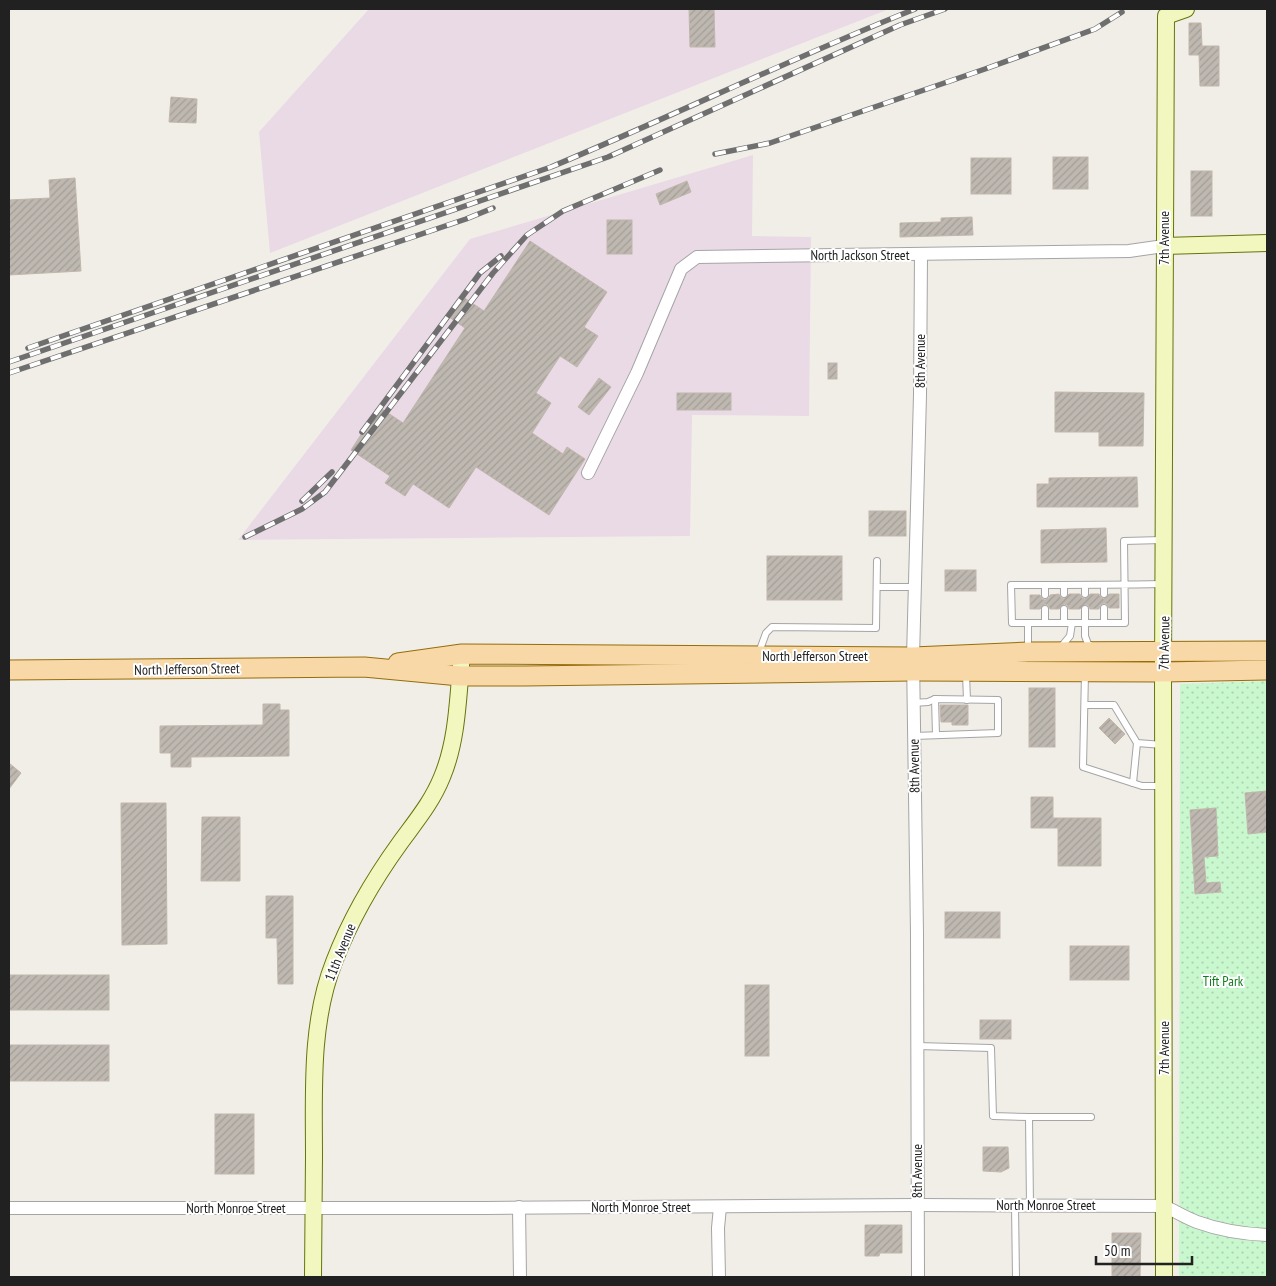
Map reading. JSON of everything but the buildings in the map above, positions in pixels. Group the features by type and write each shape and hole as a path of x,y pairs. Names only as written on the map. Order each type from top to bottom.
{"main road":[{"name":"North Jefferson Street","path":"9,670 364,667 460,676 913,664 1028,652 1267,651"},
{"name":"North Jefferson Street","path":"364,667 462,654 757,656 913,664 966,671 1163,672 1267,670"}],"street":[{"path":"1165,12 1186,9"},
{"name":"7th Avenue","path":"1164,1277 1165,12"},
{"name":"North Jackson Street","path":"588,473 637,373 681,269 697,257 1129,251 1164,246 1267,243"},
{"name":"8th Avenue","path":"918,1277 917,933 913,664 920,395 921,255"},
{"name":"11th Avenue","path":"313,1277 317,1030 324,993 334,963 364,900 400,843 429,804 442,777 451,749 462,654"},
{"name":"North Monroe Street","path":"9,1208 1164,1206 1197,1222 1232,1231 1267,1235"},
{"path":"519,1207 520,1277"},
{"path":"719,1277 718,1228 720,1207"}],"lane":[{"path":"1164,540 1124,540 1125,585 1125,623 1012,623 1011,585 1125,585 1164,584"},
{"path":"757,656 766,633 772,628 876,628 876,561"},
{"path":"1045,585 1045,595"},
{"path":"1064,585 1064,594"},
{"path":"1085,585 1085,594"},
{"path":"1104,585 1104,594"},
{"path":"876,588 914,588"},
{"path":"1104,608 1104,623"},
{"path":"1045,609 1045,623"},
{"path":"1064,609 1064,623"},
{"path":"1085,609 1085,636 1088,644 1102,651"},
{"path":"1028,623 1028,652"},
{"path":"1053,652 1063,646 1070,636 1072,623"},
{"path":"966,671 967,700"},
{"path":"1085,672 1083,766 1142,786 1164,787"},
{"path":"935,700 936,735"},
{"path":"913,703 935,700 998,700 998,733 914,736"},
{"path":"1085,705 1114,705 1137,743 1133,783"},
{"path":"1137,743 1164,745"},
{"path":"917,1046 991,1048 993,1116 1092,1117"},
{"path":"1029,1117 1030,1206"},
{"path":"1015,1206 1016,1277"}],"shaded area":[{"path":"369,9 889,9 270,253 259,132"},
{"path":"753,155 752,236 811,237 809,416 692,415 690,536 238,540 470,239"}],"green space":[{"name":"Tift Park","path":"1267,681 1267,1277 1179,1277 1180,684"}],"railway":[{"path":"28,348 551,167 823,47 915,9"},
{"path":"9,362 608,157 900,25 945,9"},
{"path":"715,154 770,143 985,69 1095,29 1122,12"},
{"path":"245,537 302,509 325,492 493,273 527,235 563,211 660,170"},
{"path":"9,373 466,219 493,208"},
{"path":"362,432 480,273 501,256"},
{"path":"302,501 332,472"}]}
